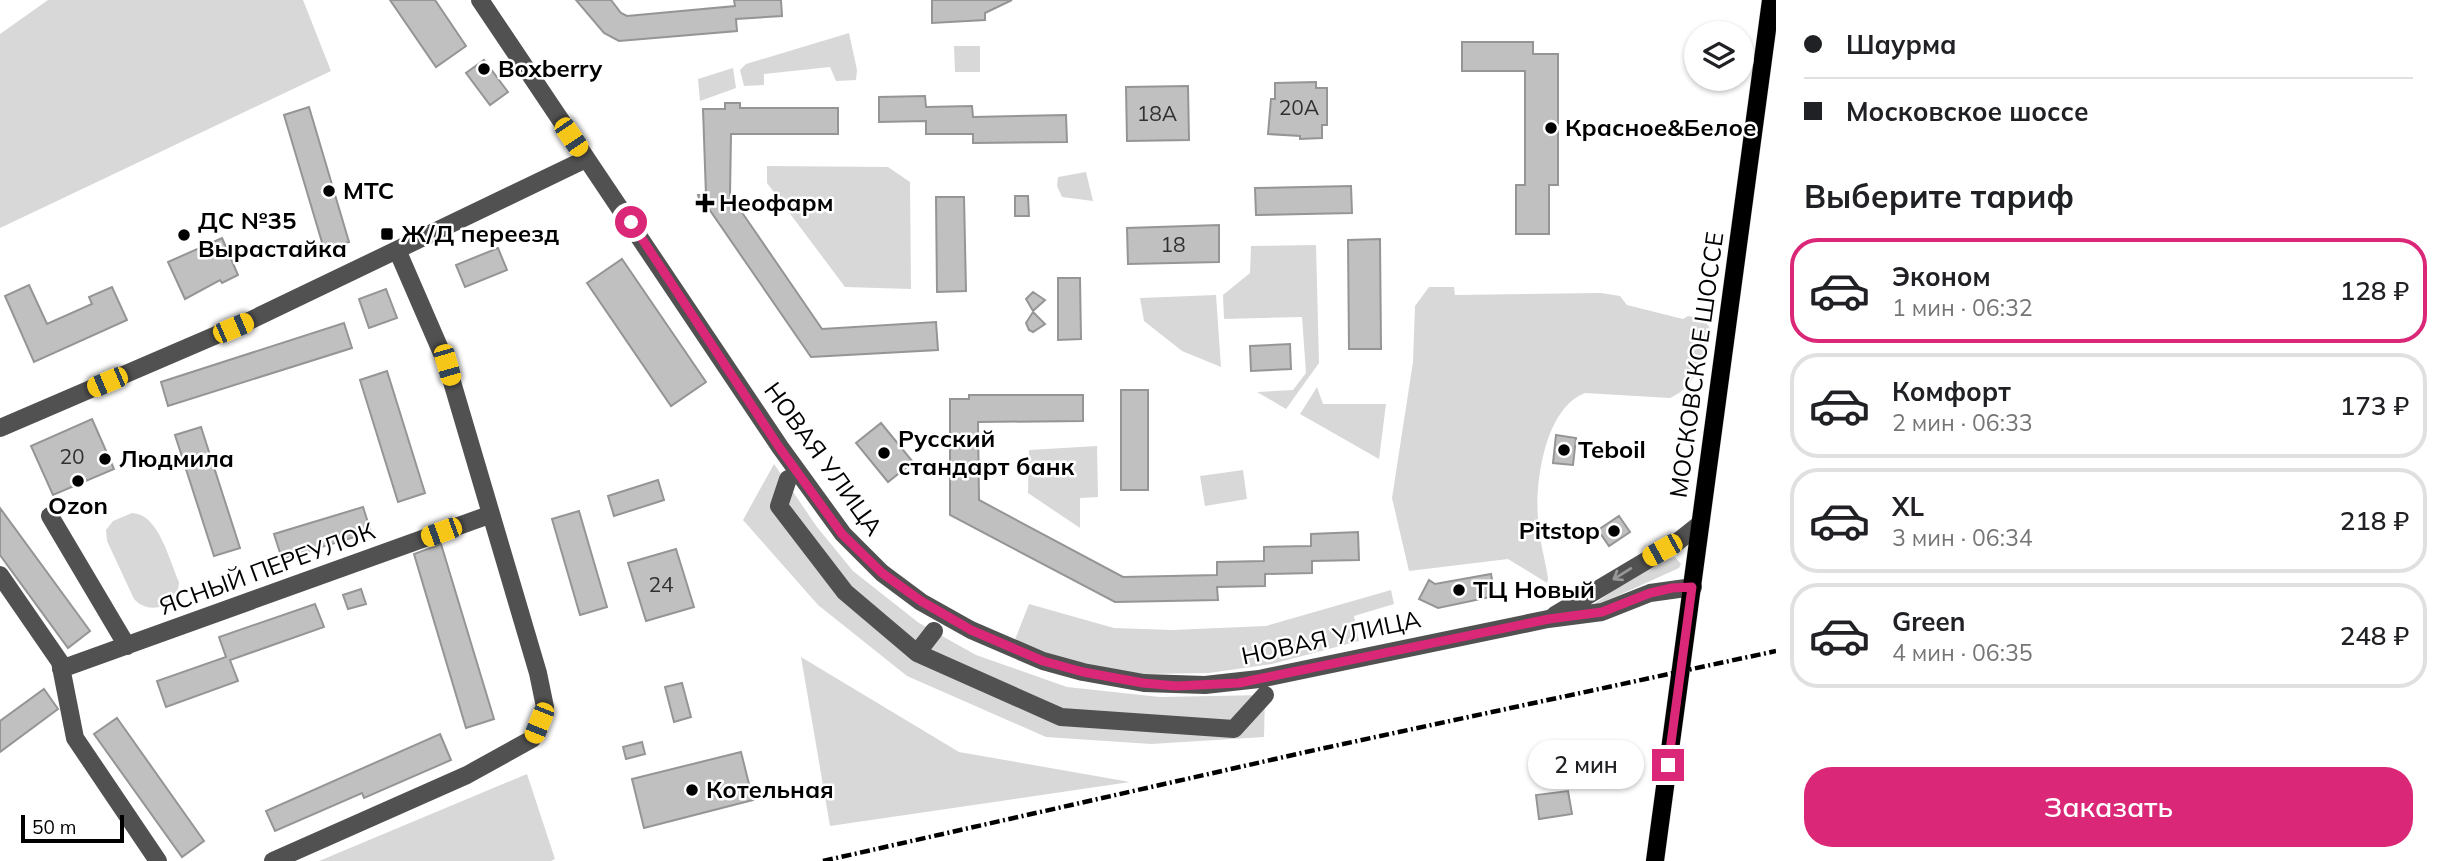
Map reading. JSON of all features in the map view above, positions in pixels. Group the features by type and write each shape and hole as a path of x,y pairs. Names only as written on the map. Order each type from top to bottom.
{"main road":[{"name":"МОСКОВСКОЕ ШОССЕ","path":"1655,861 1771,0"}],"street":[{"name":"НОВАЯ УЛИЦА","path":"480,0 779,447 842,534 882,573 921,601 971,630 1043,661 1083,672 1176,686 1259,679 1549,619 1602,612 1650,593 1692,587"},
{"path":"0,428 249,321 398,252 586,159"},
{"path":"273,861 467,775 532,739 545,707 538,673 489,515 447,365 398,252"},
{"path":"788,480 779,506 845,592 917,653 1061,717 1234,729 1265,695"},
{"name":"ЯСНЫЙ ПЕРЕУЛОК","path":"61,669 489,515"},
{"path":"50,516 127,646"},
{"path":"1549,619 1675,543 1700,524"},
{"path":"0,575 60,662 75,738 158,861"},
{"path":"917,653 934,632"}],"shaded area":[{"path":"48,0 303,0 331,71 0,228 0,34"},
{"path":"849,33 857,70 856,80 836,81 830,67 764,74 764,85 744,86 740,70 746,64"},
{"path":"954,46 980,46 980,72 955,72"},
{"path":"733,68 736,88 700,101 698,79"},
{"path":"767,166 888,167 910,182 911,289 845,287 767,183"},
{"path":"1086,172 1093,201 1062,197 1057,186 1058,177"},
{"path":"1316,245 1319,363 1286,409 1257,392 1293,390 1306,373 1302,317 1224,319 1223,295 1250,273 1251,246"},
{"path":"1429,287 1454,287 1455,295 1601,293 1620,296 1627,305 1683,319 1688,316 1704,319 1711,330 1698,370 1679,393 1670,398 1585,393 1571,401 1560,414 1545,448 1538,486 1539,526 1547,583 1508,559 1409,571 1392,498 1413,362 1415,306"},
{"path":"1216,295 1221,367 1182,351 1144,321 1140,298"},
{"path":"1317,387 1323,404 1386,404 1379,459 1300,414"},
{"path":"1097,446 1098,497 1080,498 1080,528 1028,493 1029,450"},
{"path":"774,464 817,527 853,571 919,623 976,655 1067,687 1160,697 1265,695 1264,737 1151,744 1046,737 907,676 818,605 743,520"},
{"path":"1243,470 1247,499 1205,506 1200,476"},
{"path":"132,513 141,515 156,529 179,582 174,597 155,608 134,599 107,541 106,530 113,521"},
{"path":"1675,557 1681,564 1679,568 1586,610 1650,564"},
{"path":"1391,590 1394,604 1354,616 1359,641 1272,664 1209,673 1145,674 1084,667 1014,642 1029,604 1114,628 1172,630 1266,626"},
{"path":"801,657 959,752 1130,782 830,826"},
{"path":"527,774 555,859 551,861 319,861"}],"building":[{"path":"390,0 435,0 466,46 436,67"},
{"path":"576,0 611,0 621,13 627,16 735,6 734,0 781,0 782,16 736,19 737,31 619,41 604,33"},
{"path":"932,0 1012,0 985,13 985,20 932,23"},
{"path":"1462,42 1533,42 1533,54 1558,54 1558,185 1549,185 1549,234 1516,234 1516,185 1525,185 1525,71 1462,71"},
{"path":"484,60 508,92 490,105 466,73"},
{"path":"1316,82 1316,88 1327,88 1327,125 1322,125 1322,138 1300,139 1300,136 1268,134 1271,99 1275,99 1275,83"},
{"path":"1188,86 1189,140 1127,141 1126,87"},
{"path":"925,96 926,107 972,106 973,117 1066,115 1067,142 973,143 973,134 926,134 926,121 879,122 879,97"},
{"path":"725,103 740,103 740,108 838,108 838,134 731,134 730,195 822,329 936,322 938,350 811,357 709,209 703,213 698,195 706,195 703,109 725,109"},
{"path":"309,107 349,242 324,249 284,115"},
{"path":"1351,186 1352,213 1256,215 1255,188"},
{"path":"1015,196 1028,196 1029,216 1015,216"},
{"path":"936,197 964,197 966,291 937,292"},
{"path":"1219,225 1219,262 1128,264 1127,228"},
{"path":"222,238 238,275 222,283 220,280 185,299 168,262"},
{"path":"1380,239 1381,349 1349,349 1348,240"},
{"path":"498,248 507,270 465,287 456,265"},
{"path":"622,259 706,382 671,406 587,283"},
{"path":"1058,278 1080,278 1081,339 1058,340"},
{"path":"29,285 47,324 92,304 89,297 112,287 127,320 34,362 5,296"},
{"path":"386,289 397,318 369,328 359,299"},
{"path":"1033,292 1045,300 1033,311 1026,299"},
{"path":"1033,312 1045,324 1033,332 1026,323"},
{"path":"344,323 352,348 168,406 161,382"},
{"path":"1290,344 1291,369 1251,371 1250,346"},
{"path":"387,371 425,493 398,502 360,380"},
{"path":"1121,390 1148,390 1148,490 1121,490"},
{"path":"969,395 1083,395 1083,421 978,422 979,500 1123,577 1217,575 1217,562 1264,561 1264,547 1311,546 1311,534 1358,532 1359,560 1312,561 1312,573 1265,574 1265,586 1217,587 1218,600 1115,602 950,515 950,399 969,399"},
{"path":"92,419 114,469 53,495 31,446"},
{"name":"Русский стандарт банк","path":"881,423 913,462 888,482 856,443"},
{"path":"201,427 240,548 214,556 175,435"},
{"name":"Teboil","path":"1556,435 1576,438 1573,465 1553,463"},
{"path":"658,480 664,500 614,516 608,496"},
{"path":"363,507 371,532 282,559 274,534"},
{"path":"0,508 90,631 68,648 0,555"},
{"path":"579,511 607,607 580,615 552,519"},
{"name":"Pitstop","path":"1619,516 1630,532 1609,546 1598,530"},
{"path":"441,544 494,719 466,728 414,554"},
{"path":"676,549 694,607 646,621 628,563"},
{"name":"ТЦ Новый","path":"1491,574 1495,596 1438,608 1419,599 1429,580 1435,584"},
{"path":"361,589 366,604 348,609 343,595"},
{"path":"315,604 324,627 230,660 238,681 166,707 157,681 226,657 219,637"},
{"path":"682,683 691,717 674,722 665,687"},
{"path":"44,689 58,709 0,752 0,721"},
{"path":"117,718 204,841 182,857 94,734"},
{"path":"440,734 451,760 364,798 362,793 275,831 266,811"},
{"path":"642,742 645,754 626,759 623,747"},
{"name":"Котельная","path":"741,752 753,800 644,828 632,779"},
{"path":"1568,791 1572,814 1539,819 1536,795"}],"railway":[{"path":"823,861 1315,750 1776,651"}],"place":[{"name":"Boxberry","path":"484,69"},
{"name":"Красное&Белое","path":"1551,128"},
{"name":"МТС","path":"329,191"},
{"name":"Неофарм","path":"705,203"},
{"name":"Ж/Д переезд","path":"387,234"},
{"name":"ДС №35 Вырастайка","path":"184,235"},
{"name":"Teboil","path":"1564,450"},
{"name":"Русский стандарт банк","path":"884,453"},
{"name":"Людмила","path":"105,459"},
{"name":"Ozon","path":"78,481"},
{"name":"Pitstop","path":"1614,531"},
{"name":"ТЦ Новый","path":"1459,590"},
{"name":"Котельная","path":"692,790"}],"route":[{"path":"631,222 779,447 842,534 902,589 971,630 1043,661 1112,678 1176,686 1239,683 1549,619 1602,612 1650,593 1692,587 1668,765"}]}
